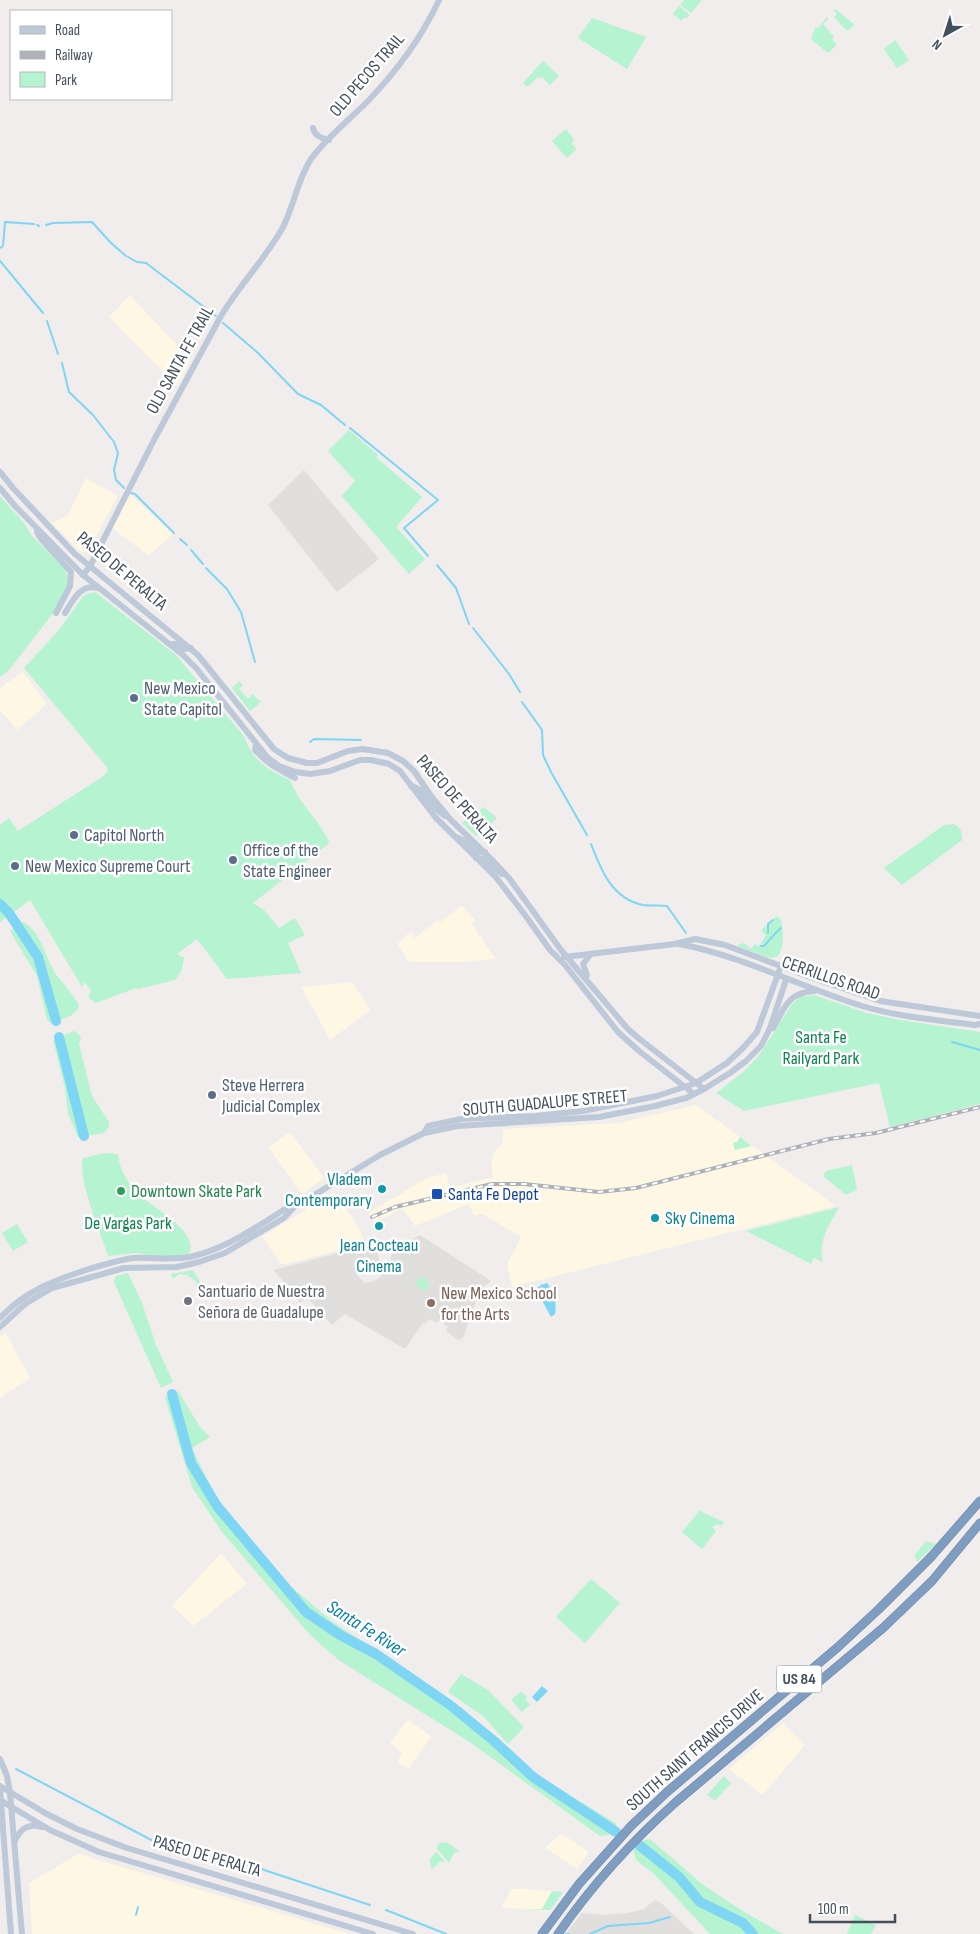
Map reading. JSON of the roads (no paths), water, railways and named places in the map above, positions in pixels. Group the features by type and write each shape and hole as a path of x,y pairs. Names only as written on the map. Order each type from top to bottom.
{"highway":[{"name":"SOUTH SAINT FRANCIS DRIVE","path":"542,1934 578,1884 631,1826 667,1792 879,1610 932,1557 980,1501"},
{"name":"SOUTH SAINT FRANCIS DRIVE","path":"558,1934 586,1896 636,1840 675,1803 904,1609 932,1581 980,1523"}],"main road":[{"name":"OLD PECOS TRAIL","path":"309,164 329,140 368,101 400,65 421,34 439,0"},
{"path":"313,128 314,132 321,138 329,140"},
{"name":"OLD SANTA FE TRAIL","path":"83,574 90,566 154,440 221,316 283,227 309,164"},
{"name":"PASEO DE PERALTA","path":"0,472 64,542 90,566 191,648 281,755 297,762 317,763 348,751 364,749 388,753 409,765 450,819 509,878 567,956 613,1011 637,1037 704,1089"},
{"name":"PASEO DE PERALTA","path":"0,488 83,574 171,644 196,668 256,744 274,763 296,772 320,773 350,762 371,760 395,768 404,776 428,809 449,832 495,876 557,958 565,965 618,1032 694,1094"},
{"path":"33,524 41,539 71,572 70,586 56,614"},
{"path":"65,613 83,589 93,587 102,589"},
{"path":"171,644 177,644 184,649 191,648"},
{"path":"256,744 255,750 266,763 280,772 295,778"},
{"path":"411,786 420,788 437,811 450,819"},
{"path":"449,832 464,841 475,852 485,852"},
{"path":"476,858 485,859 495,869 509,878"},
{"path":"495,876 503,881 513,894 522,897"},
{"name":"CERRILLOS ROAD","path":"557,958 675,944 695,939 725,945 880,1001 980,1016"},
{"name":"CERRILLOS ROAD","path":"675,944 713,951 735,958 786,980 862,1006 901,1015 975,1025 980,1024"},
{"path":"591,954 584,962 583,967 613,1011"},
{"name":"SOUTH GUADALUPE STREET","path":"424,1133 428,1126 461,1119 544,1116 583,1111 656,1096 696,1083 727,1063 753,1037 761,1022 781,966"},
{"name":"SOUTH GUADALUPE STREET","path":"0,1327 15,1312 44,1292 63,1285 124,1268 177,1267 225,1253 284,1218 293,1208 380,1155 424,1133 458,1126 599,1117 655,1106 694,1094 730,1074 760,1046 770,1028 786,980"},
{"path":"760,1046 791,998 800,992 817,990"},
{"path":"435,1131 445,1124 458,1123 461,1119"},
{"name":"SOUTH GUADALUPE STREET","path":"0,1318 21,1299 50,1282 122,1260 142,1258 183,1259 212,1250 285,1209 293,1208"},
{"path":"246,1240 252,1233 272,1220 272,1216"},
{"path":"199,1262 200,1258 219,1251 232,1240"},
{"path":"0,1759 7,1776 10,1793 22,1934"},
{"path":"0,1787 11,1934"},
{"name":"PASEO DE PERALTA","path":"0,1787 77,1829 127,1848 413,1934"},
{"name":"PASEO DE PERALTA","path":"0,1800 50,1830 114,1857 373,1934"},
{"path":"14,1842 20,1831 29,1826 36,1825 50,1830"}],"water":[{"path":"547,1283 555,1301 555,1314 551,1317 536,1289"},
{"path":"542,1686 548,1691 537,1702 532,1697"}],"waterway":[{"path":"0,248 3,246 5,222 34,224"},
{"path":"46,225 53,223 92,222 126,256"},
{"path":"128,257 137,262 146,263 216,316"},
{"path":"0,261 43,313"},
{"path":"47,321 58,354"},
{"path":"223,323 258,353 298,394 321,405 345,425"},
{"path":"62,363 69,392 93,415 114,442 118,453 114,470 116,480 124,488"},
{"path":"350,428 438,500 404,528 428,556"},
{"path":"131,493 135,494 174,533"},
{"path":"180,539 187,545"},
{"path":"191,550 203,564"},
{"path":"437,565 456,588 469,624"},
{"path":"206,568 227,589 241,612 255,662"},
{"path":"473,628 509,674 520,692"},
{"path":"522,702 542,730 543,755 587,835"},
{"path":"310,742 314,739 361,740"},
{"path":"591,844 609,882 623,897 643,905 667,906 686,933"},
{"name":"Santa Fe River","path":"0,904 9,913 38,957 56,1021"},
{"path":"768,933 768,924 773,920"},
{"path":"773,936 781,928"},
{"path":"761,946 764,946 772,937"},
{"name":"Santa Fe River","path":"59,1037 84,1136"},
{"path":"952,1042 980,1050"},
{"name":"Santa Fe River","path":"172,1394 191,1463 217,1506 306,1612 340,1635 376,1654 450,1705 494,1741 533,1777 616,1832"},
{"path":"16,1769 159,1844 252,1866 370,1905"},
{"name":"Santa Fe River","path":"639,1845 679,1877 700,1902 743,1923 753,1934"},
{"path":"136,1915 138,1907"},
{"path":"386,1910 446,1934"},
{"path":"590,1934 608,1926 649,1923 670,1917"}],"railway":[{"path":"372,1217 395,1207 492,1184 524,1184 599,1192 636,1188 829,1139 876,1133 980,1107"}],"place":[{"name":"New Mexico State Capitol","path":"134,698"},
{"name":"Capitol North","path":"74,835"},
{"name":"Office of the State Engineer","path":"233,860"},
{"name":"New Mexico Supreme Court","path":"15,866"},
{"name":"Steve Herrera Judicial Complex","path":"212,1095"},
{"name":"Vladem Contemporary","path":"382,1189"},
{"name":"Downtown Skate Park","path":"121,1191"},
{"name":"Santa Fe Depot","path":"437,1194"},
{"name":"Sky Cinema","path":"655,1218"},
{"name":"Jean Cocteau Cinema","path":"379,1226"},
{"name":"Santuario de Nuestra Señora de Guadalupe","path":"188,1301"},
{"name":"New Mexico School for the Arts","path":"431,1303"}],"park label":[{"name":"Santa Fe Railyard Park","path":"821,1047"},
{"name":"De Vargas Park","path":"128,1223"}]}
